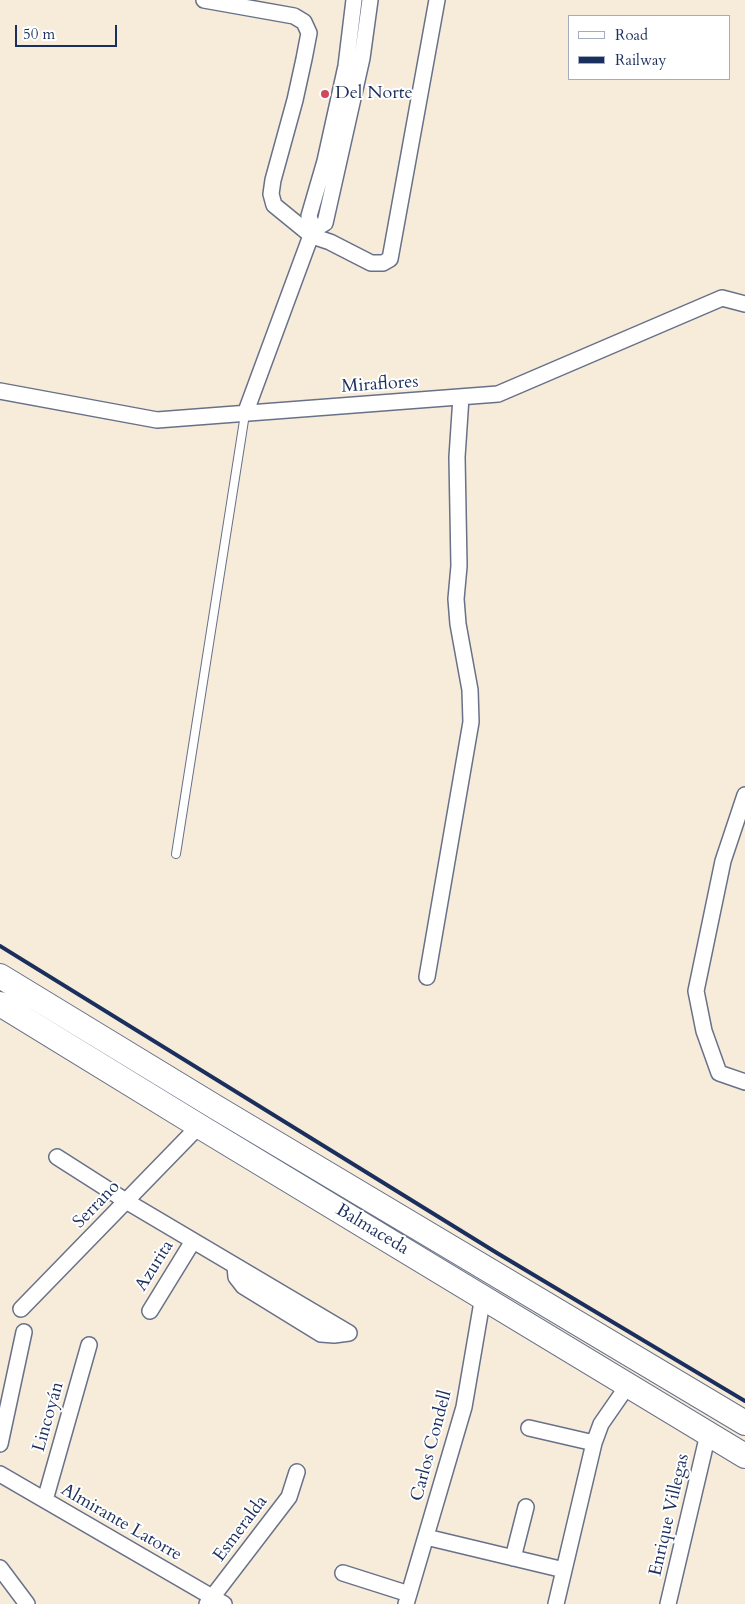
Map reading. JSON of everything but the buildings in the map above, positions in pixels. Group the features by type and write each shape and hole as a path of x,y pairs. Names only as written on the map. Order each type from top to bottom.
{"main road":[{"name":"Balmaceda","path":"0,976 225,1114 745,1424"},
{"name":"Balmaceda","path":"0,1004 745,1456"}],"street":[{"path":"204,0 284,7 304,22 309,33 295,100 273,180 271,194 274,205 312,233 371,263 383,263 390,259 437,0"},
{"path":"245,414 312,233 310,216 346,66 354,0"},
{"path":"312,233 325,223 362,58 370,0"},
{"name":"Miraflores","path":"0,391 157,420 498,394 722,298 745,304"},
{"path":"427,977 471,722 470,690 458,624 456,599 459,566 457,457 462,397"},
{"path":"745,795 723,861 696,991 704,1031 719,1072 745,1082"},
{"name":"Serrano","path":"21,1309 199,1126"},
{"path":"57,1157 126,1202 300,1304 349,1334 334,1336 321,1334 243,1286 236,1277 235,1266"},
{"name":"Azurita","path":"150,1310 193,1241"},
{"name":"Carlos Condell","path":"407,1599 464,1407 483,1296"},
{"path":"0,1444 24,1332"},
{"name":"Lincoyán","path":"45,1500 89,1345"},
{"path":"556,1604 594,1443 601,1424 628,1385"},
{"path":"529,1428 594,1443"},
{"name":"Enrique Villegas","path":"668,1604 708,1434"},
{"name":"Esmeralda","path":"215,1602 289,1497 297,1472"},
{"name":"Almirante Latorre","path":"0,1474 215,1602"},
{"path":"513,1558 526,1507"},
{"path":"426,1537 564,1570"},
{"path":"0,1568 27,1604"},
{"path":"343,1573 407,1599"}],"lane":[{"path":"176,854 245,414"}],"railway":[{"path":"0,946 497,1253 745,1401"}],"place":[{"name":"Del Norte","path":"325,94"}]}
